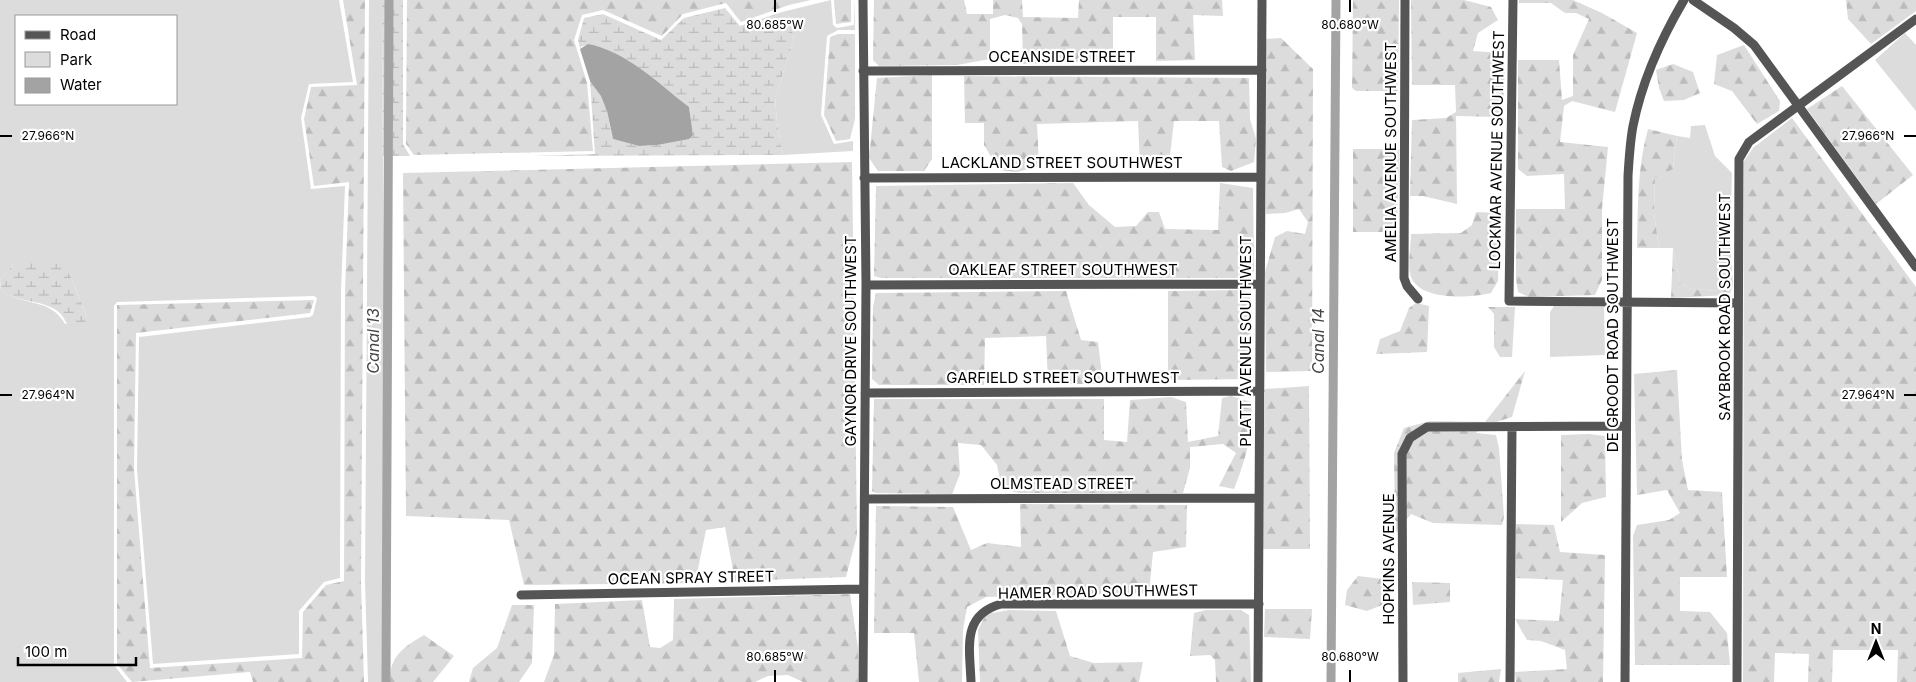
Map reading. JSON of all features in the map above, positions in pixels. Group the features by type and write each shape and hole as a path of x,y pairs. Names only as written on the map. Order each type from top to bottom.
{"street":[{"name":"GAYNOR DRIVE SOUTHWEST","path":"863,0 862,71 866,285 865,498 862,589 863,682"},
{"name":"PLATT AVENUE SOUTHWEST","path":"1258,682 1262,0"},
{"name":"AMELIA AVENUE SOUTHWEST","path":"1405,0 1404,278 1406,286 1418,299"},
{"name":"LOCKMAR AVENUE SOUTHWEST","path":"1513,0 1509,301 1626,303"},
{"name":"DE GROODT ROAD SOUTHWEST","path":"1625,682 1628,176 1633,126 1646,78 1668,28 1684,0"},
{"path":"1693,0 1734,28 1754,45 1916,267"},
{"name":"SAYBROOK ROAD SOUTHWEST","path":"1737,682 1739,159 1749,142 1916,19"},
{"name":"OCEANSIDE STREET","path":"862,71 1262,70"},
{"name":"LACKLAND STREET SOUTHWEST","path":"864,178 1261,177"},
{"name":"OAKLEAF STREET SOUTHWEST","path":"866,285 1260,284"},
{"path":"1626,303 1738,303"},
{"name":"GARFIELD STREET SOUTHWEST","path":"865,392 1260,391"},
{"path":"1510,682 1512,427 1626,426"},
{"name":"HOPKINS AVENUE","path":"1403,682 1402,454 1410,438 1427,427 1512,427"},
{"name":"OLMSTEAD STREET","path":"865,498 1259,498"},
{"name":"OCEAN SPRAY STREET","path":"521,595 862,589"},
{"name":"HAMER ROAD SOUTHWEST","path":"970,682 972,626 979,615 989,607 1001,604 1259,604"}],"green space":[{"path":"0,0 339,0 353,82 309,84 301,118 311,189 345,186 341,291 340,578 324,582 299,611 299,654 153,664 137,469 139,337 310,317 313,315 317,298 314,296 117,302 114,306 114,665 127,682 0,682 0,283 1,290 18,299 52,310 59,315 65,324 87,317 71,277 15,262 0,280"},
{"path":"343,0 365,0 361,581 364,682 253,682 250,672 132,682 117,664 117,305 314,300 310,313 136,333 134,469 150,668 302,658 303,612 326,585 344,581 345,291 349,182 314,186 304,119 311,87 357,85"},
{"path":"369,0 382,0 386,682 368,682 365,581"},
{"path":"382,0 403,0 403,144 410,156 383,156"},
{"path":"407,0 811,0 789,5 741,22 726,3 683,14 662,36 603,10 582,15 574,40 587,83 593,151 414,155 406,144"},
{"path":"831,0 833,25 837,28 854,25 855,0 855,30 838,30 827,36 821,115 834,144 853,141 853,151 783,155 775,98 794,40 790,18 782,12"},
{"path":"834,0 851,0 851,22 836,24"},
{"path":"874,0 964,0 967,14 993,14 993,0 1022,0 1023,17 1078,18 1079,0 1222,0 1223,16 1193,15 1195,60 1156,61 1156,17 1113,17 1113,55 1099,61 1023,64 1022,24 1018,18 1005,15 990,19 990,59 957,65 879,66 873,60"},
{"path":"1353,0 1399,0 1398,91 1356,91 1352,88"},
{"path":"1411,0 1464,0 1491,7 1498,20 1478,33 1473,51 1501,53 1505,70 1502,117 1456,116 1457,204 1423,196 1410,196 1412,120 1446,118 1456,112 1455,85 1412,85"},
{"path":"1519,0 1573,0 1602,13 1637,33 1615,112 1572,101 1564,106 1560,142 1608,147 1602,209 1602,280 1595,295 1529,297 1518,292 1516,279 1516,209 1565,209 1564,174 1527,176 1518,169 1518,60 1559,60 1562,100 1573,96 1573,55 1589,19 1576,13 1565,13 1551,3 1519,3"},
{"path":"1846,0 1916,0 1916,11 1871,44 1848,19"},
{"path":"725,8 740,26 782,12 790,18 794,40 775,98 783,155 533,156 595,154 590,81 596,86 603,99 613,139 639,146 657,145 693,135 689,107 635,66 603,48 589,45 580,48 578,40 584,18 603,14 661,40 684,18"},
{"path":"1905,33 1916,45 1916,111 1875,60"},
{"path":"838,34 855,34 855,119 850,139 836,141 824,115 830,37"},
{"path":"1281,38 1313,69 1312,371 1266,372 1265,272 1275,237 1287,231 1305,234 1308,222 1299,209 1285,213 1266,214 1265,39"},
{"path":"1744,45 1780,101 1779,111 1757,124 1732,91 1714,84 1717,55"},
{"path":"1673,64 1693,72 1700,93 1684,100 1664,101 1659,88 1656,70"},
{"path":"932,75 932,159 924,171 878,171 869,158 877,78"},
{"path":"964,76 1249,78 1250,119 1256,139 1254,162 1231,171 1222,167 1219,121 1174,121 1169,164 1140,166 1138,121 1037,124 1039,166 1017,172 999,170 984,145 984,123 965,123"},
{"path":"1842,86 1913,175 1876,204 1807,109"},
{"path":"1792,118 1916,287 1916,682 1897,682 1898,650 1833,650 1832,682 1808,682 1809,654 1775,653 1774,682 1743,682 1744,161 1753,148"},
{"path":"1705,125 1715,156 1732,173 1730,240 1719,250 1719,291 1691,289 1680,283 1673,248 1659,248 1654,213 1655,177 1673,169 1677,136 1690,138 1691,126"},
{"path":"1648,129 1677,136 1673,169 1655,178 1654,213 1659,248 1637,248 1640,173"},
{"path":"1353,149 1399,149 1397,232 1353,232"},
{"path":"852,162 857,535 846,577 735,581 725,527 706,530 695,583 524,585 509,520 406,516 403,173"},
{"path":"1073,183 1089,205 1115,227 1136,226 1148,212 1159,212 1165,229 1218,230 1220,183 1253,188 1254,271 1241,278 881,278 874,276 876,186"},
{"path":"1476,212 1500,213 1498,281 1491,293 1471,296 1446,296 1435,294 1416,285 1411,277 1409,262 1411,234 1461,233 1472,225"},
{"path":"1730,240 1733,286 1729,295 1671,298 1673,248 1680,283 1691,289 1719,291 1719,250"},
{"path":"39,261 62,264 71,277 87,317 84,327 71,326 56,310 42,304 14,297 1,290 0,280 15,262"},
{"path":"1244,290 1250,296 1251,379 1168,380 1168,291"},
{"path":"1066,291 1081,340 1098,342 1103,384 1048,384 1046,336 985,338 984,385 879,385 872,379 873,307 876,293"},
{"path":"1416,303 1429,306 1427,352 1376,354 1380,339 1400,331 1409,308"},
{"path":"1554,306 1604,307 1605,355 1550,357 1550,312"},
{"path":"1488,307 1515,307 1512,357 1500,357 1494,347 1494,314"},
{"path":"1677,370 1682,460 1688,490 1722,492 1727,577 1680,577 1680,611 1710,612 1727,633 1730,665 1635,665 1633,536 1637,525 1669,520 1680,513 1667,490 1637,495 1634,374"},
{"path":"1525,371 1512,417 1496,422 1485,422"},
{"path":"1309,386 1310,549 1261,549 1265,389"},
{"path":"1231,396 1251,402 1252,413 1248,447 1234,489 1219,486 1236,453 1223,444 1190,447 1190,468 1183,493 1019,493 1002,489 997,465 981,445 958,443 960,474 952,494 876,493 872,491 874,399 1104,399 1104,440 1127,442 1130,400 1171,397 1186,402 1188,442 1218,436 1222,398"},
{"path":"1430,421 1485,422 1476,433 1496,435 1499,448 1504,517 1502,525 1433,523 1411,514 1386,545 1395,529 1394,453 1404,428"},
{"path":"1589,434 1605,436 1606,497 1582,503 1561,522 1561,435"},
{"path":"1020,504 1187,505 1186,547 1153,552 1149,593 986,597 967,607 963,630 962,682 919,682 914,633 874,633 876,506 953,507 971,550 987,543 1021,547"},
{"path":"1516,524 1554,525 1560,552 1605,555 1603,682 1516,682 1515,672 1567,669 1565,650 1541,641 1527,640 1515,619 1559,621 1563,580 1516,578"},
{"path":"1358,576 1383,579 1387,603 1367,611 1345,605 1347,590"},
{"path":"1412,582 1450,583 1450,602 1413,605"},
{"path":"850,594 858,648 858,682 803,682 788,675 768,676 755,682 544,682 554,655 555,604 642,600 650,647 660,648 673,640 674,599"},
{"path":"512,605 534,605 532,663 519,682 469,682 473,668 497,648"},
{"path":"1265,609 1312,609 1310,639 1264,637"},
{"path":"1009,610 1056,611 1070,656 1094,663 1143,662 1139,682 980,682 978,630 986,614"},
{"path":"1206,610 1241,610 1249,615 1251,682 1216,682 1215,660 1210,655 1190,656 1194,613"},
{"path":"424,635 454,656 433,682 390,682 392,665 399,653"},
{"path":"1501,669 1499,682 1458,682 1458,673"}],"water":[{"path":"588,44 602,48 629,61 689,107 693,135 689,139 657,145 639,146 613,139 607,111 601,96 590,81 580,49"}],"waterway":[{"name":"Canal 13","path":"386,682 389,0"},
{"name":"Canal 14","path":"1331,682 1336,0"}]}
